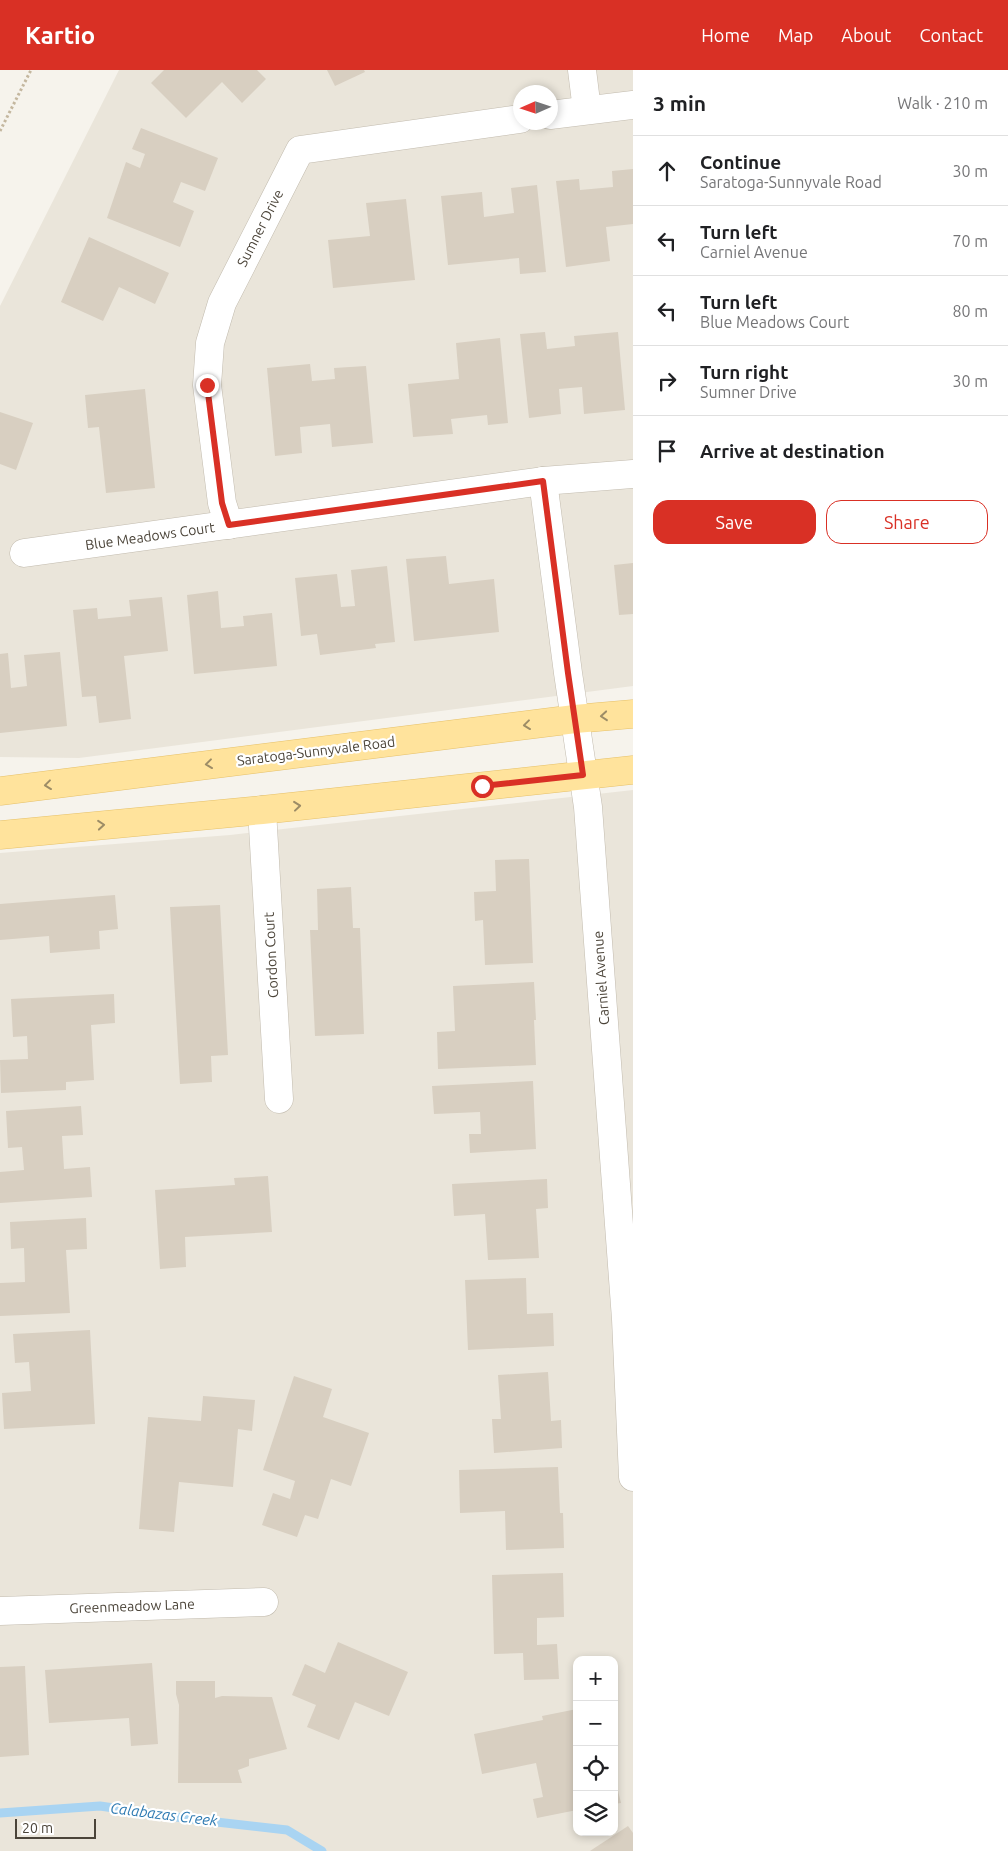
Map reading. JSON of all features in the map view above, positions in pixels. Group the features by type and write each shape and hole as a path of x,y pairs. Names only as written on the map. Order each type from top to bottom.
{"main road":[{"name":"Saratoga-Sunnyvale Road","path":"0,791 575,719 633,714"},
{"path":"0,835 262,810 633,770"}],"street":[{"path":"582,70 587,110"},
{"path":"558,114 633,105"},
{"name":"Sumner Drive","path":"229,525 222,503 207,385 210,343 222,303 300,150 513,121"},
{"name":"Blue Meadows Court","path":"24,553 543,481 633,474"},
{"name":"Carniel Avenue","path":"543,481 588,807 626,1310 633,1476"},
{"name":"Gordon Court","path":"262,810 279,1099"},
{"name":"Greenmeadow Lane","path":"0,1611 264,1602"}],"path":[{"path":"0,130 31,70"}],"shaded area":[{"path":"119,70 633,70 633,686 79,758 0,757 0,306"},
{"path":"633,790 633,1851 0,1851 0,853 230,835"}],"building":[{"path":"164,70 257,70 266,79 242,103 222,82 186,118 151,83"},
{"path":"327,70 364,70 365,72 335,86"},
{"path":"141,128 218,158 205,191 181,182 173,202 194,211 180,247 107,218 126,162 140,168 145,154 132,149"},
{"path":"633,169 633,224 606,227 610,261 566,267 556,181 579,179 580,190 613,187 612,171"},
{"path":"537,185 546,272 520,274 519,258 448,265 441,196 482,192 484,217 514,213 511,188"},
{"path":"406,199 415,280 333,288 328,240 370,236 366,203"},
{"path":"89,237 169,273 155,304 119,287 103,321 61,302"},
{"path":"545,332 547,349 575,346 574,336 618,332 625,410 584,414 582,387 559,389 561,414 529,418 520,334"},
{"path":"500,338 508,423 488,425 487,415 451,419 453,434 413,437 408,384 459,379 456,343"},
{"path":"310,364 312,381 335,379 334,368 366,366 373,443 332,447 330,424 300,427 302,453 275,456 267,368"},
{"path":"145,389 155,488 106,493 99,427 88,428 85,395"},
{"path":"0,412 33,423 16,470 0,464"},
{"path":"446,556 449,584 494,579 499,632 414,641 406,559"},
{"path":"633,563 633,614 619,615 614,565"},
{"path":"387,566 395,642 375,644 376,648 320,655 317,634 301,636 295,578 337,574 341,607 355,606 351,570"},
{"path":"218,591 221,628 244,626 243,616 272,613 277,666 194,674 187,595"},
{"path":"162,597 168,651 124,656 131,719 99,723 96,696 82,697 73,610 97,608 98,619 131,616 129,600"},
{"path":"60,652 67,726 0,733 0,654 8,653 11,688 27,686 24,655"},
{"path":"529,859 533,963 485,965 483,920 475,921 474,892 496,891 495,860"},
{"path":"351,887 353,928 360,928 364,1034 315,1036 310,930 318,930 317,889"},
{"path":"115,895 118,929 99,931 100,949 50,953 49,936 0,940 0,904"},
{"path":"220,905 228,1055 211,1056 212,1082 180,1084 170,907"},
{"path":"534,982 536,1065 438,1069 437,1032 455,1031 453,986"},
{"path":"114,994 115,1023 91,1025 94,1080 66,1082 66,1090 1,1093 0,1060 28,1059 27,1036 13,1037 11,999"},
{"path":"533,1081 536,1149 470,1153 469,1134 481,1134 480,1112 434,1114 432,1086"},
{"path":"81,1106 83,1135 62,1136 64,1169 90,1167 92,1197 0,1203 0,1172 24,1170 22,1147 8,1148 6,1111"},
{"path":"268,1176 272,1232 185,1237 186,1267 160,1269 155,1190 235,1185 234,1178"},
{"path":"547,1179 548,1208 536,1209 539,1258 488,1260 485,1214 454,1216 452,1184"},
{"path":"86,1218 87,1249 66,1250 70,1313 0,1316 0,1283 25,1282 24,1248 11,1249 10,1222"},
{"path":"526,1278 527,1314 553,1313 554,1346 468,1350 465,1280"},
{"path":"90,1330 95,1424 4,1429 2,1393 31,1391 29,1362 15,1363 13,1334"},
{"path":"548,1372 551,1421 561,1420 562,1448 494,1453 492,1419 501,1419 498,1375"},
{"path":"294,1376 332,1389 323,1417 369,1433 351,1486 331,1479 318,1519 305,1515 297,1537 262,1525 273,1493 290,1499 295,1481 263,1470"},
{"path":"203,1396 255,1400 252,1431 238,1429 233,1487 179,1482 174,1532 139,1529 148,1417 201,1421"},
{"path":"558,1467 560,1513 563,1513 564,1548 506,1550 505,1511 460,1513 459,1470"},
{"path":"563,1573 564,1617 537,1618 537,1645 557,1644 559,1679 524,1680 523,1653 494,1654 492,1575"},
{"path":"338,1642 408,1672 389,1716 355,1702 339,1740 307,1727 316,1705 292,1695 305,1664 325,1673"},
{"path":"152,1663 158,1744 131,1746 129,1718 49,1723 45,1670"},
{"path":"25,1666 29,1755 0,1757 0,1667"},
{"path":"176,1681 215,1681 215,1698 222,1696 272,1697 287,1749 249,1759 249,1766 238,1770 242,1783 178,1783 179,1705 176,1694"},
{"path":"573,1710 573,1811 537,1818 533,1799 543,1797 536,1763 482,1774 474,1734 543,1720 542,1716"},
{"path":"618,1791 621,1803 618,1803"},
{"path":"628,1826 633,1833 633,1851 590,1851 613,1836 618,1836 618,1833"}],"waterway":[{"name":"Calabazas Creek","path":"0,1813 100,1806 287,1830 322,1851"}],"route":[{"path":"207,385 222,503 229,525 543,481 583,775 482,786"}]}
